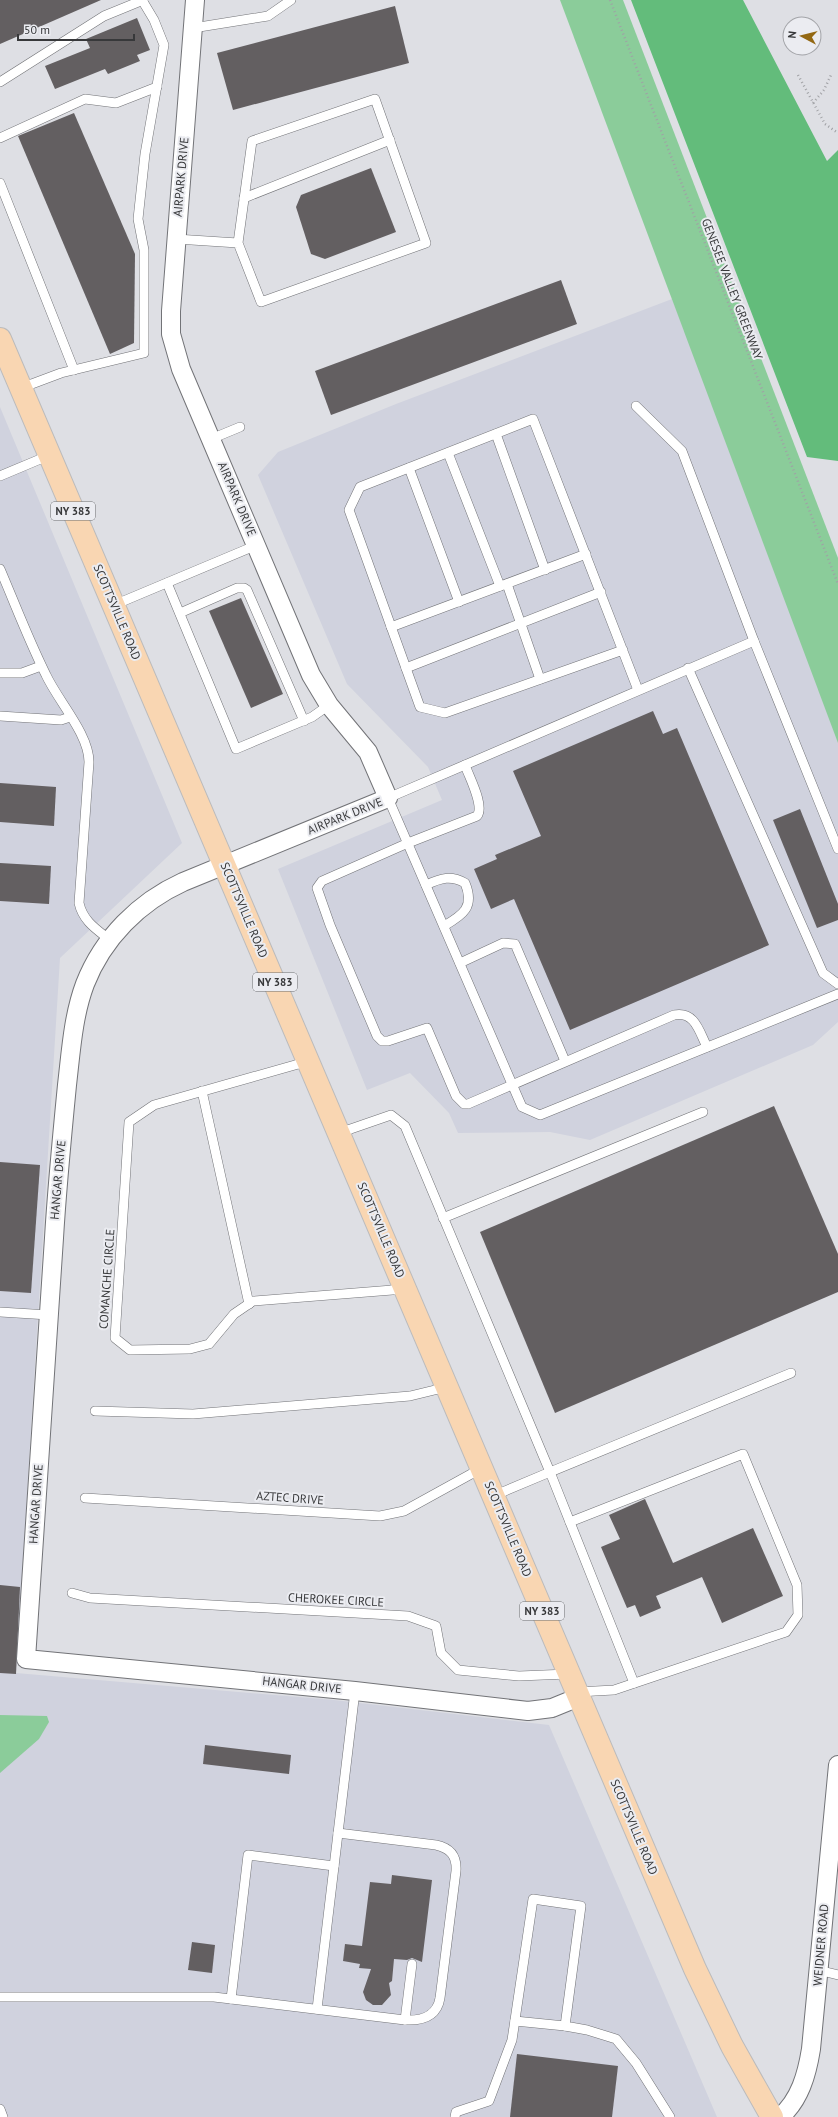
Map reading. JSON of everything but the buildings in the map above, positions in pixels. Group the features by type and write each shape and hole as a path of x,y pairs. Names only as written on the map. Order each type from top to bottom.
{"main road":[{"name":"SCOTTSVILLE ROAD","path":"0,339 700,1981 735,2052 772,2117"}],"street":[{"name":"AIRPARK DRIVE","path":"196,0 176,239 171,311 171,334 181,369 306,664 330,705 363,745 388,798 225,865"},
{"name":"HANGAR DRIVE","path":"225,865 160,893 137,910 110,940 90,973 81,996 75,1025 58,1177 26,1659 355,1691 528,1711 552,1708 575,1688"},
{"name":"WEIDNER ROAD","path":"780,2117 794,2100 807,2067 811,2049 836,1806 838,1765"}],"lane":[{"path":"0,82 121,4 143,0 154,20 164,45 145,154 138,219 144,250 144,353 74,370 21,388"},
{"path":"193,28 268,16 290,0"},
{"path":"0,138 85,99 116,103 157,87"},
{"path":"375,98 390,140 426,244 261,302 238,243 252,141 375,98"},
{"path":"244,198 390,140"},
{"path":"0,183 74,370"},
{"path":"176,239 238,243"},
{"path":"636,406 682,451 754,641 838,849"},
{"path":"623,650 445,713 420,707 349,510 360,487 533,420 586,554 600,592 623,650 638,690"},
{"path":"211,439 240,427"},
{"path":"496,434 545,570"},
{"path":"448,453 520,623 540,679"},
{"path":"0,476 50,455"},
{"path":"409,468 459,602"},
{"path":"114,605 256,545"},
{"path":"391,627 586,554"},
{"path":"0,569 42,666 70,717 83,736 89,755 79,902 84,917 88,923 110,940"},
{"path":"167,583 236,749 304,721 318,714 330,705"},
{"path":"180,613 237,588 244,588 247,590 304,721"},
{"path":"406,668 600,592"},
{"path":"754,641 688,668 388,798 522,1107 540,1115 838,994"},
{"path":"0,673 22,673 42,666"},
{"path":"688,668 823,973 838,984"},
{"path":"0,716 61,720 70,717"},
{"path":"465,765 480,805 480,813 477,816 408,843 322,881 317,888 330,926 377,1036 382,1041 388,1041 427,1028 456,1096 464,1104 468,1104 565,1060 674,1015 683,1013 693,1020 707,1047"},
{"path":"426,885 442,878 456,878 465,883 470,894 468,907 461,916 444,926"},
{"path":"460,963 503,943 515,944 565,1060"},
{"name":"COMANCHE CIRCLE","path":"309,1061 154,1105 129,1122 116,1338 130,1350 190,1349 209,1344 234,1314 253,1301 406,1289"},
{"path":"202,1091 249,1304"},
{"path":"443,1218 703,1112"},
{"path":"339,1133 391,1115 405,1126 550,1472 634,1683"},
{"path":"0,1312 49,1315"},
{"path":"494,1496 791,1373"},
{"path":"95,1411 192,1414 410,1396 447,1387"},
{"path":"570,1522 743,1454 797,1585 798,1615 786,1632 614,1690 575,1688"},
{"name":"AZTEC DRIVE","path":"85,1498 380,1516 404,1512 482,1468"},
{"name":"CHEROKEE CIRCLE","path":"72,1593 90,1598 408,1616 436,1626 441,1653 458,1670 519,1676 575,1688"},
{"path":"317,2009 355,1691"},
{"path":"0,1997 179,1996 231,1999 405,2020 424,2019 431,2015 438,2005 456,1871 455,1859 448,1849 440,1846 338,1833"},
{"path":"231,1999 248,1855 334,1866"},
{"path":"455,2117 456,2112 489,2101 512,2040 533,1899 581,1906 565,2026"},
{"path":"405,2020 412,1964"},
{"path":"818,1970 838,1975"},
{"path":"515,2021 565,2026 587,2030 616,2040 636,2063 670,2117"},
{"path":"0,2109 3,2117"}],"path":[{"name":"GENESEE VALLEY GREENWAY","path":"610,0 838,584"},
{"path":"798,75 826,124 838,133"},
{"path":"813,103 824,90 832,75"}],"shaded area":[{"path":"672,299 838,715 838,1022 813,1045 590,1140 550,1132 458,1133 449,1113 410,1073 367,1090 278,869 442,800 428,767 347,684 258,475 278,452 396,404"},
{"path":"0,407 182,843 60,958 16,1673 334,1700 549,1725 717,2117 0,2117"}],"green space":[{"path":"560,0 623,0 838,558 838,743"},
{"path":"631,0 743,0 827,161 838,150 838,461 807,457"},
{"path":"0,1715 47,1716 49,1722 39,1739 0,1773"}]}
